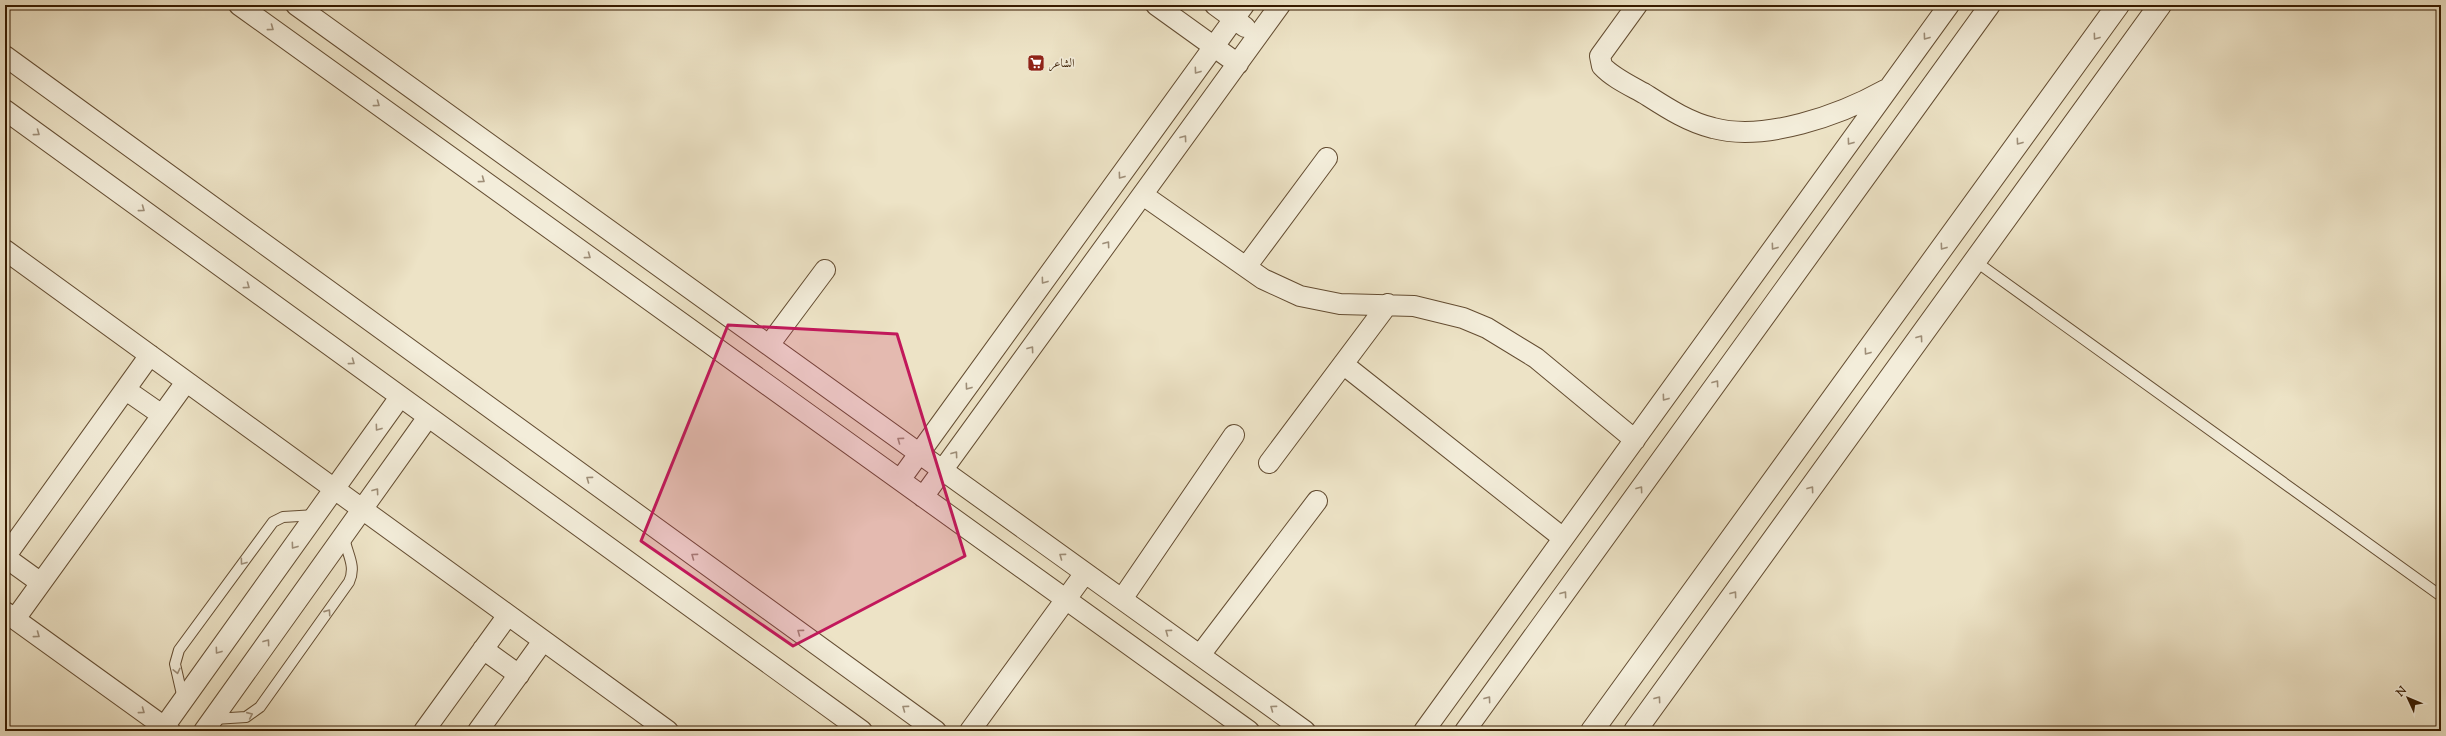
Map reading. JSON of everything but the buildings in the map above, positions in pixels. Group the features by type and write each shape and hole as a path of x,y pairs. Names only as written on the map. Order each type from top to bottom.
{"street":[{"path":"240,5 1249,731"},
{"path":"296,5 1305,731"},
{"path":"1156,5 1238,64"},
{"path":"1215,5 1239,12 1258,36"},
{"path":"924,497 1280,5"},
{"path":"1637,5 1600,56 1602,66 1671,110 1698,124 1728,131 1776,128 1800,124 1846,110 1889,88"},
{"path":"1424,731 1949,5"},
{"path":"1465,731 1990,5"},
{"path":"1592,731 2118,5"},
{"path":"1635,731 2160,5"},
{"path":"900,480 1239,12"},
{"path":"5,56 936,731"},
{"path":"5,110 862,731"},
{"path":"1246,267 1326,158"},
{"path":"1143,195 1246,267 1281,288 1319,301 1340,304 1388,304 1439,311 1463,318 1504,336 1536,358 1635,440"},
{"path":"6,252 668,731"},
{"path":"769,345 825,270"},
{"path":"1269,463 1388,304"},
{"path":"41,583 5,557 150,356"},
{"path":"1343,364 1564,538"},
{"path":"186,382 41,583 10,615 167,729 184,700 400,397"},
{"path":"126,390 162,415"},
{"path":"208,725 428,417"},
{"path":"1122,599 1234,435"},
{"path":"1200,655 1318,501"},
{"path":"970,731 1085,573"},
{"path":"424,731 508,615"},
{"path":"478,731 543,641"},
{"path":"483,649 519,675"}],"lane":[{"path":"1975,261 2441,596"},
{"path":"184,700 175,664 176,657 184,644 273,522 283,517 316,515"},
{"path":"208,725 246,717 256,712 265,701 352,576 352,562 344,535"}],"highlighted area":[{"path":"728,325 897,334 965,556 793,646 641,541"}],"place":[{"name":"الشاعر","path":"1036,63"}]}
